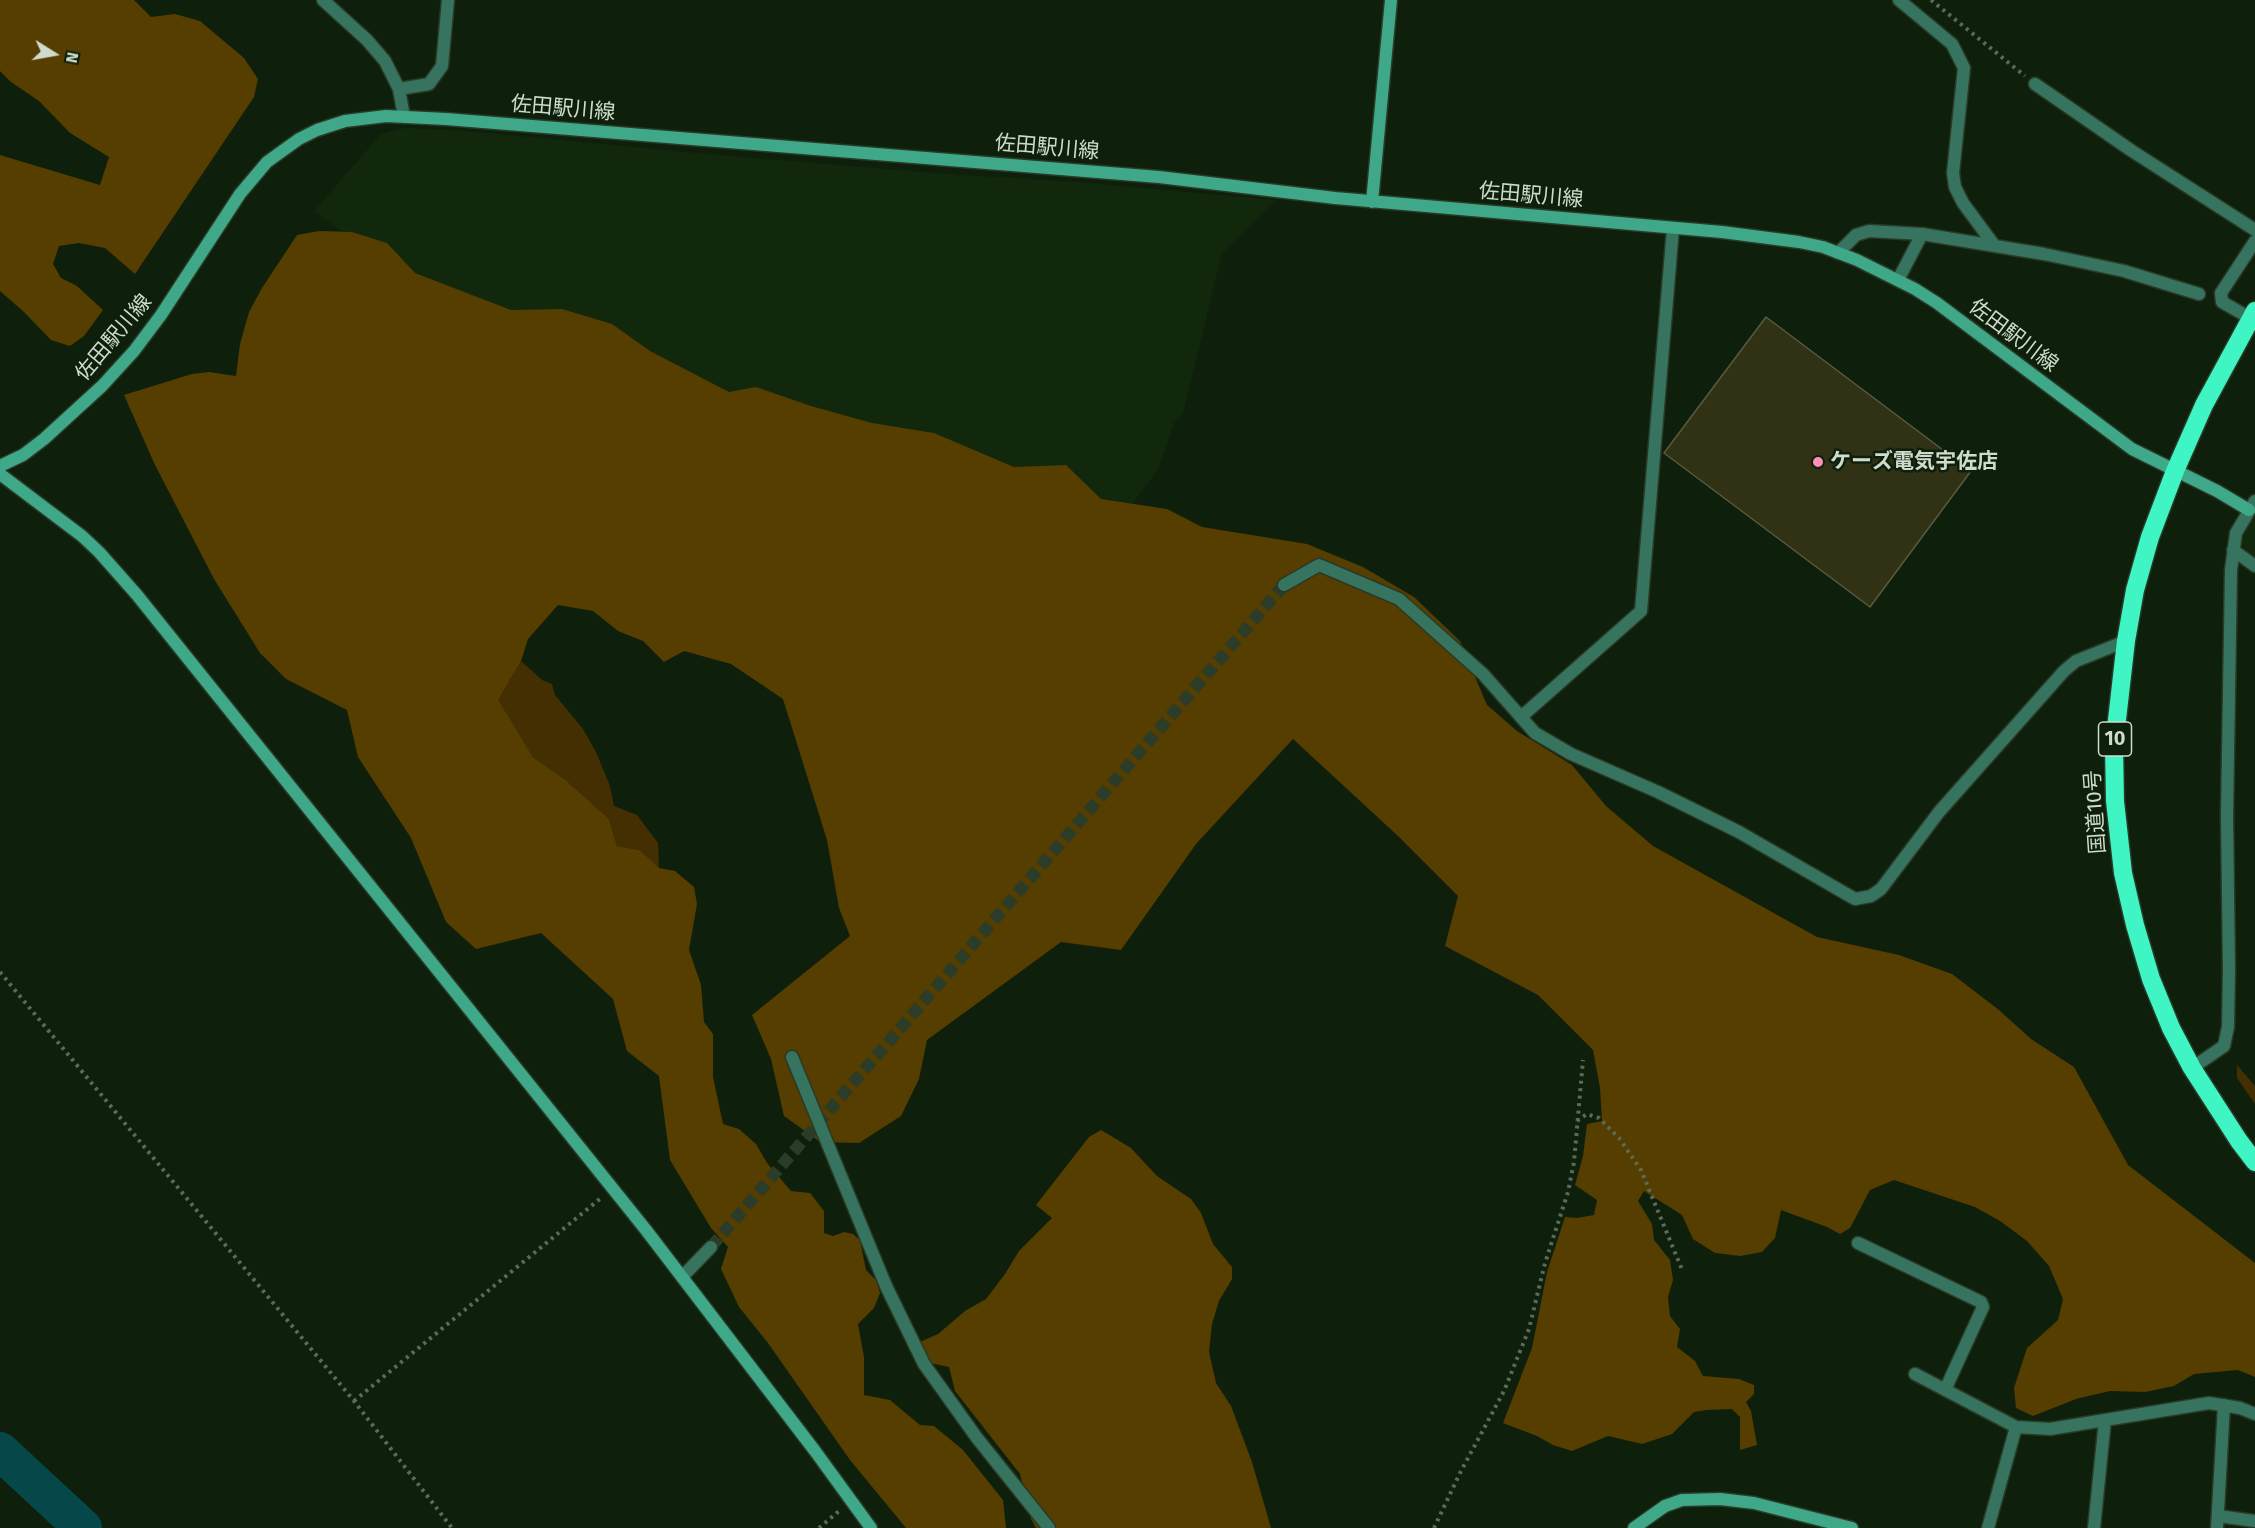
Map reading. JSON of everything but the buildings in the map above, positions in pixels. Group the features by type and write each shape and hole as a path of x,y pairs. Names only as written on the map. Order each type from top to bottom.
{"highway":[{"name":"国道10号","path":"2253,314 2215,381 2175,471 2141,566 2126,641 2114,746 2115,801 2124,873 2134,925 2151,979 2171,1028 2192,1068 2255,1162"}],"main road":[{"path":"1372,202 1391,0"},
{"name":"佐田駅川線","path":"0,466 23,455 44,439 102,386 134,351 161,315 234,202 267,162 299,139 345,120 368,117 404,117 1159,177 1372,202 1776,237 1823,247 1873,267 1898,280 1937,303 2126,446 2217,491 2252,505"},
{"path":"0,474 82,536 118,573 613,1189 871,1528"},
{"path":"1634,1528 1665,1506 1682,1500 1720,1499 1754,1503 1852,1528"}],"street":[{"path":"323,0 385,61 399,89 404,117"},
{"path":"399,89 429,84 442,66 448,0"},
{"path":"1899,0 1952,44 1964,68 1953,173 1955,187 1963,203 1994,245"},
{"path":"2035,84 2132,152 2255,230"},
{"path":"1521,717 1641,611 1673,228"},
{"path":"1838,253 1856,235 1869,231 1922,234 1994,245 2106,267 2199,294"},
{"path":"1898,280 1922,234"},
{"path":"2253,314 2222,302 2221,293 2255,241"},
{"path":"2192,1068 2224,1046 2228,1027 2227,816 2231,570 2236,533 2252,505"},
{"path":"2233,550 2255,566"},
{"path":"1284,585 1319,565 1399,598 1483,674 1534,733 1571,754 1759,843 1855,899 1871,896 1881,889 1940,812 2064,672 2076,661 2126,641"},
{"path":"792,1057 882,1276 924,1364 977,1438 1049,1528"},
{"path":"1858,1243 1980,1302 1983,1307 1945,1390"},
{"path":"682,1277 711,1247"},
{"path":"1915,1374 2016,1427 2050,1429 2188,1405 2224,1405 2255,1414"},
{"path":"2224,1405 2218,1522 2255,1521"},
{"path":"2094,1528 2105,1420"},
{"path":"1988,1528 2016,1427"}],"path":[{"path":"1931,0 2035,84"},
{"path":"0,972 354,1401 452,1528"},
{"path":"1434,1528 1460,1473 1504,1391 1529,1329 1545,1263 1568,1192 1574,1162 1583,1060"},
{"path":"1577,1121 1587,1114 1599,1118 1619,1138 1641,1170 1683,1272"},
{"path":"354,1401 613,1189"},
{"path":"819,1528 851,1501"}],"shaded area":[{"path":"0,0 134,0 151,17 175,14 200,21 244,58 258,79 254,97 135,274 105,248 79,243 59,246 53,264 61,278 77,286 103,310 84,336 70,346 51,340 0,291 0,155 100,185 109,157 70,133 39,101 11,82 0,71"},
{"path":"405,128 466,131 697,153 934,173 1077,182 1275,200 1222,253 1183,414 1174,423 1158,470 1130,507 875,435 635,375 439,304 314,211 381,134"},
{"path":"319,231 352,232 387,243 415,273 511,310 562,309 612,324 650,351 729,392 756,387 811,406 872,423 934,433 1014,467 1066,465 1101,499 1167,509 1202,527 1307,544 1363,567 1414,597 1460,641 1487,705 1517,731 1572,765 1606,806 1653,846 1817,937 1899,955 1952,974 1999,1010 2031,1039 2074,1067 2128,1165 2255,1263 2255,1377 2238,1370 2194,1374 2174,1386 2145,1392 2110,1391 2076,1399 2033,1416 2016,1408 2014,1388 2027,1348 2058,1320 2063,1299 2049,1266 2027,1241 2000,1221 1975,1207 1894,1180 1870,1190 1850,1228 1840,1234 1781,1210 1775,1238 1762,1252 1740,1256 1715,1253 1693,1239 1682,1215 1644,1191 1638,1201 1652,1224 1654,1240 1670,1260 1673,1280 1668,1297 1670,1316 1680,1329 1677,1347 1695,1361 1703,1376 1739,1379 1754,1385 1754,1394 1746,1402 1751,1411 1757,1445 1740,1450 1740,1417 1732,1409 1694,1412 1672,1434 1642,1444 1608,1436 1572,1451 1503,1423 1532,1348 1547,1272 1565,1217 1577,1218 1594,1215 1597,1200 1575,1185 1583,1156 1587,1124 1602,1121 1600,1088 1593,1050 1538,995 1445,946 1458,896 1398,836 1293,739 1196,844 1121,950 1061,942 927,1040 919,1079 901,1116 859,1143 820,1142 784,1116 771,1059 752,1015 850,936 839,908 827,840 783,699 731,664 684,651 664,662 643,641 618,631 593,611 558,605 528,639 521,661 498,700 533,757 567,781 609,819 617,846 640,850 659,868 675,871 694,887 697,904 689,950 701,985 704,1022 713,1034 713,1077 723,1124 739,1129 756,1144 767,1163 791,1191 810,1193 824,1211 824,1233 833,1236 844,1232 853,1234 860,1240 866,1270 876,1280 880,1293 874,1308 858,1324 864,1357 864,1395 890,1400 920,1425 934,1426 963,1450 1003,1500 1006,1528 906,1528 850,1460 768,1343 739,1307 721,1269 728,1247 711,1228 670,1160 659,1076 627,1051 613,999 541,933 476,949 446,922 411,838 358,757 347,710 286,679 260,653 214,579 155,465 124,395 192,374 209,372 236,376 240,344 249,312 262,288 297,235"},
{"path":"2255,511 2255,558 2239,542"},
{"path":"521,661 542,680 552,684 555,695 583,729 596,752 610,786 614,806 637,815 658,843 659,868 640,850 617,846 609,819 567,781 533,757 497,700"},
{"path":"2237,1065 2255,1086 2255,1104 2237,1078"},
{"path":"1101,1130 1131,1148 1157,1176 1191,1199 1201,1213 1213,1244 1232,1267 1232,1279 1219,1301 1212,1324 1209,1352 1216,1383 1231,1406 1252,1462 1271,1528 1036,1528 1031,1519 1020,1474 955,1391 949,1367 916,1360 913,1345 938,1334 965,1311 986,1299 1019,1251 1052,1218 1036,1205 1089,1137"}],"waterway":[{"path":"0,1451 83,1528"}],"tunnel":[{"path":"711,1247 1284,585"}],"place":[{"name":"ケーズ電気宇佐店","path":"1818,462"}]}
